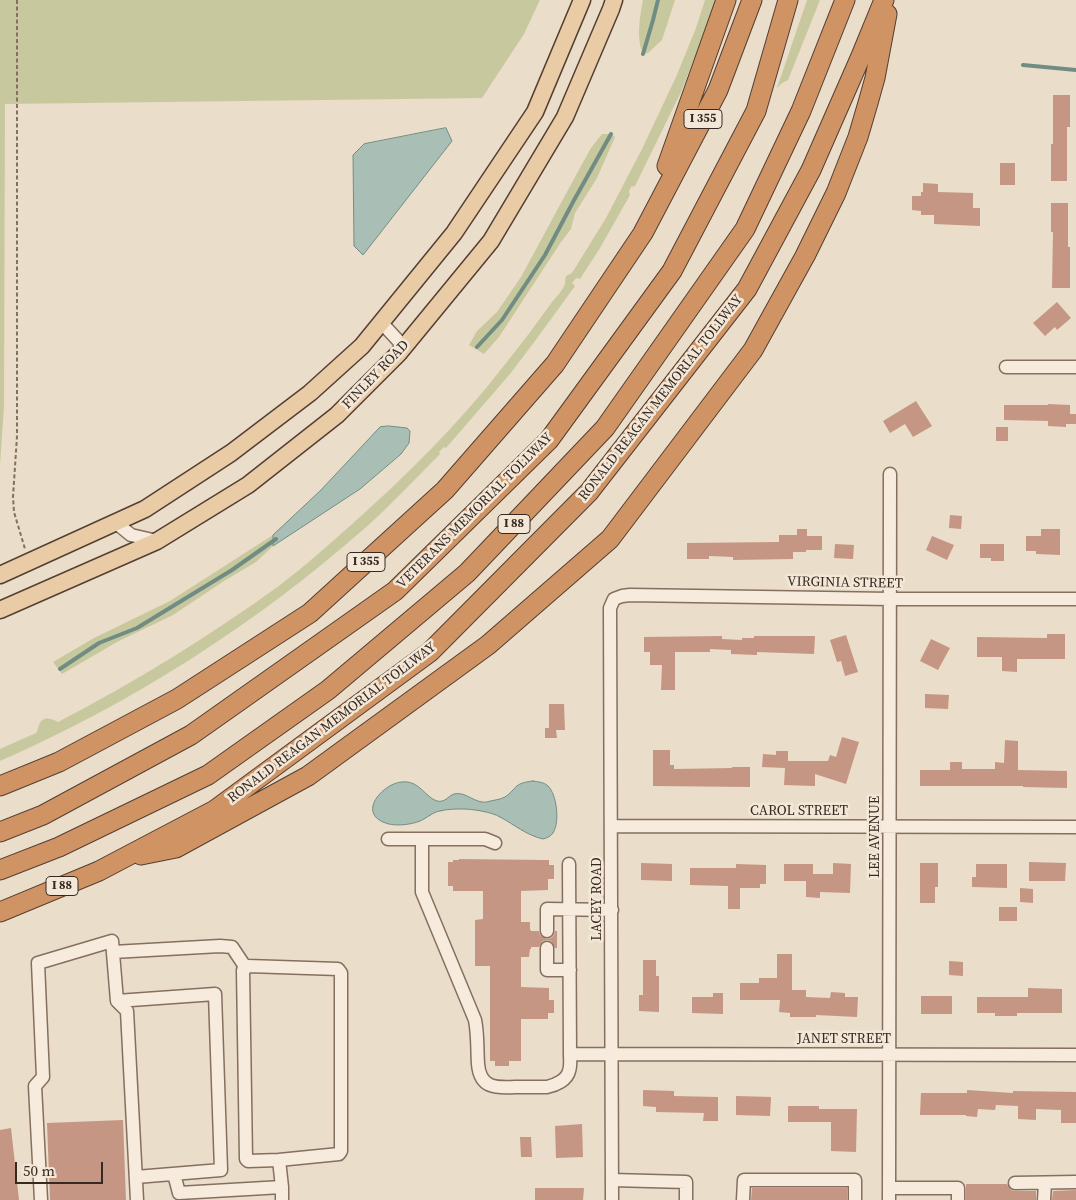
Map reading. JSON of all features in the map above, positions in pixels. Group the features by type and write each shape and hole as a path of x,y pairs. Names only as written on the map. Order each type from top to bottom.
{"highway":[{"path":"643,233 726,0"},
{"name":"I 355","path":"0,786 59,762 177,698 310,613 445,490 555,364 643,233 718,90 752,0"},
{"name":"VETERANS MEMORIAL TOLLWAY","path":"0,832 43,815 191,736 380,602 395,590 549,440 672,271 756,110 788,0"},
{"name":"RONALD REAGAN MEMORIAL TOLLWAY","path":"0,870 59,847 208,775 328,690 467,573 605,428 745,229 801,111 846,0"},
{"name":"RONALD REAGAN MEMORIAL TOLLWAY","path":"0,912 99,871 215,810 430,652 589,492 747,289 811,170 884,0"},
{"path":"122,858 176,848 308,776 488,645 610,539 753,350 805,256 836,193 858,137 875,78 889,0"}],"main road":[{"path":"0,575 145,509 231,453 310,393 362,346 454,233 535,112 582,0"},
{"name":"FINLEY ROAD","path":"0,610 157,541 248,485 337,415 404,347 491,241 565,117 614,0"}],"street":[{"path":"381,322 404,347"},
{"path":"1006,367 1076,367"},
{"name":"LEE AVENUE","path":"889,1194 890,474"},
{"path":"114,522 131,535 157,541"},
{"name":"VIRGINIA STREET","path":"614,599 622,596 1076,599"},
{"name":"LACEY ROAD","path":"612,1200 610,608 614,599"},
{"name":"CAROL STREET","path":"612,826 1076,827"},
{"path":"388,839 485,839 495,843"},
{"path":"422,839 422,892 475,1020 478,1032 479,1072 485,1082 496,1088 552,1086 567,1076 570,1070 569,864"},
{"path":"547,931 547,909 612,910"},
{"path":"41,1200 36,1086 43,1077 38,963 112,941 117,1001 127,1011 137,1200"},
{"path":"113,952 220,946 232,947 246,968"},
{"path":"547,948 547,970 570,970"},
{"path":"248,966 338,969 341,973 341,1152 338,1154 279,1160 248,1161 246,1159 243,970 248,966"},
{"path":"117,1001 215,994 221,1170 136,1177"},
{"name":"JANET STREET","path":"570,1054 1076,1055"},
{"path":"174,1174 180,1196 282,1194 279,1160"},
{"path":"612,1180 686,1182 686,1200"},
{"path":"743,1200 744,1180 855,1180 854,1200"},
{"path":"1015,1183 1076,1182"},
{"path":"1044,1200 1045,1183"},
{"path":"889,1194 958,1188 958,1200"}],"path":[{"path":"17,0 17,436 13,497 18,529 29,561"}],"green space":[{"path":"0,0 540,0 524,34 482,98 5,104 4,406 0,465"},
{"path":"643,0 675,0 662,40 648,53 643,54 639,34"},
{"path":"705,0 716,0 681,92 635,186 631,187 630,195 600,248 580,279 576,278 572,283 575,286 510,374 446,448 444,447 439,452 440,454 364,529 323,564 236,629 191,659 97,714 0,761 0,749 36,733 43,720 48,719 58,722 115,691 172,658 280,585 371,507 451,428 518,348 561,291 565,284 566,276 572,273 606,218 642,149 676,77"},
{"path":"807,0 820,0 788,80 777,88"},
{"path":"602,134 611,134 615,137 597,178 575,213 571,229 499,337 484,354 469,345 477,331 497,312 521,277 591,148"},
{"path":"273,535 273,546 256,562 173,615 117,642 62,674 53,662 94,638 170,601"}],"shaded area":[{"path":"446,128 452,141 363,255 354,246 353,155 364,144"},
{"path":"380,427 407,428 410,431 409,443 401,454 360,489 273,546 273,535 321,490"},
{"path":"533,781 548,786 554,796 557,816 555,828 551,835 543,839 496,815 477,810 443,810 423,820 396,825 383,822 376,817 373,811 373,805 381,792 388,787 402,782 408,782 417,786 437,801 442,801 454,794 463,794 478,801 487,802 503,798 519,784"}],"building":[{"path":"1053,95 1070,95 1070,127 1067,127 1067,181 1051,181"},
{"path":"1000,163 1015,163 1015,185 1000,185"},
{"path":"923,183 938,184 938,192 973,193 973,208 980,208 980,226 934,224 934,215 921,215 921,211 912,210 912,196 921,196"},
{"path":"1051,203 1068,203 1070,288 1052,288 1053,232 1051,232"},
{"path":"1057,302 1071,318 1057,330 1055,327 1045,336 1033,323"},
{"path":"916,401 932,426 913,437 905,424 890,433 883,421"},
{"path":"1004,405 1070,405 1070,414 1076,414 1076,424 1066,424 1066,427 1048,426 1048,421 1004,420"},
{"path":"996,427 1008,427 1008,441 996,441"},
{"path":"950,515 962,516 961,529 949,528"},
{"path":"797,529 807,529 807,536 822,536 822,550 793,552 793,559 733,560 733,557 709,556 709,559 687,559 687,543 779,542 779,535 797,535"},
{"path":"1041,529 1060,529 1060,555 1036,554 1036,551 1026,551 1026,536 1041,536"},
{"path":"932,536 954,545 947,560 926,550"},
{"path":"835,544 854,545 853,559 834,558"},
{"path":"980,544 1004,544 1004,561 991,561 991,558 980,558"},
{"path":"1047,634 1065,634 1065,659 1017,659 1017,672 1002,671 1002,657 977,657 977,637 1047,638"},
{"path":"846,635 858,672 845,676 841,661 837,662 830,640"},
{"path":"722,636 722,639 742,640 742,638 754,638 754,636 815,636 814,654 757,652 757,655 731,654 731,650 710,649 710,652 675,652 675,690 661,690 662,665 650,665 650,652 644,652 644,637"},
{"path":"931,639 950,648 938,670 920,661"},
{"path":"925,694 949,695 948,709 925,708"},
{"path":"549,704 564,704 565,730 556,730 557,738 545,738 545,728 549,728"},
{"path":"842,737 859,742 846,784 815,774 815,786 784,785 785,768 762,767 763,754 776,755 776,751 788,751 788,761 828,761 830,755 836,757"},
{"path":"1005,740 1018,741 1018,770 1067,771 1067,788 920,786 920,770 950,770 950,762 962,762 962,769 995,769 995,762 1004,763"},
{"path":"653,750 670,750 670,765 674,765 674,769 750,767 750,787 653,786"},
{"path":"459,859 549,860 549,865 554,865 554,879 548,879 548,890 521,891 521,922 530,922 531,931 539,931 540,935 547,939 551,938 555,931 557,931 557,948 555,948 551,941 543,941 539,947 531,947 529,957 521,957 521,987 549,988 549,1000 554,1000 554,1013 548,1013 548,1019 521,1019 521,1061 509,1061 509,1066 495,1066 495,1061 490,1061 490,966 475,966 475,920 483,919 483,891 453,891 453,886 448,886 448,862"},
{"path":"1029,862 1066,863 1065,881 1029,881"},
{"path":"641,863 672,864 672,881 641,880"},
{"path":"833,863 851,864 850,893 820,892 820,898 806,897 806,881 784,881 784,864 813,864 813,874 833,874"},
{"path":"920,863 938,863 938,887 935,887 935,903 920,903"},
{"path":"736,864 766,865 766,884 760,884 760,888 740,888 740,909 728,909 728,886 690,885 690,868 736,868"},
{"path":"976,864 1007,864 1007,888 972,887 972,877 976,877"},
{"path":"1020,888 1033,889 1033,903 1020,902"},
{"path":"999,907 1017,907 1017,921 999,921"},
{"path":"777,954 792,954 792,990 806,990 806,997 830,998 831,992 845,993 845,997 858,997 857,1017 816,1015 816,1017 790,1017 790,1013 779,1012 780,1000 740,1000 740,983 759,983 759,978 777,978"},
{"path":"643,960 656,960 656,976 659,976 659,1012 639,1011 639,995 643,995"},
{"path":"949,961 963,962 963,976 949,975"},
{"path":"1028,988 1062,989 1062,1013 1017,1013 1017,1016 995,1016 995,1013 977,1013 977,997 1028,997"},
{"path":"713,993 723,993 723,1014 692,1013 692,997 713,997"},
{"path":"921,996 952,996 952,1014 921,1014"},
{"path":"643,1090 674,1091 674,1096 718,1097 718,1121 703,1121 704,1113 656,1112 656,1107 643,1106"},
{"path":"967,1090 1013,1093 1013,1091 1076,1092 1076,1123 1061,1123 1061,1110 1036,1109 1036,1120 1018,1119 1018,1106 996,1105 995,1110 978,1109 977,1117 966,1115 920,1115 921,1093 967,1093"},
{"path":"736,1096 771,1097 770,1116 736,1115"},
{"path":"788,1106 819,1106 819,1109 857,1109 856,1152 831,1151 831,1122 788,1122"},
{"path":"123,1120 126,1200 50,1200 47,1123"},
{"path":"582,1124 583,1157 556,1158 555,1126"},
{"path":"11,1128 19,1200 0,1200 0,1130"},
{"path":"520,1137 531,1137 532,1157 521,1157"},
{"path":"966,1184 1007,1184 1011,1190 1015,1191 1036,1191 1036,1200 966,1200"},
{"path":"535,1188 584,1188 583,1200 535,1200"},
{"path":"752,1188 847,1188 847,1200 751,1200"},
{"path":"1076,1190 1076,1200 1052,1200 1053,1191"}],"waterway":[{"path":"643,54 658,0"},
{"path":"1023,65 1076,70"},
{"path":"477,347 502,320 545,255 611,134"},
{"path":"60,669 99,643 137,628 232,570 276,539"}]}
